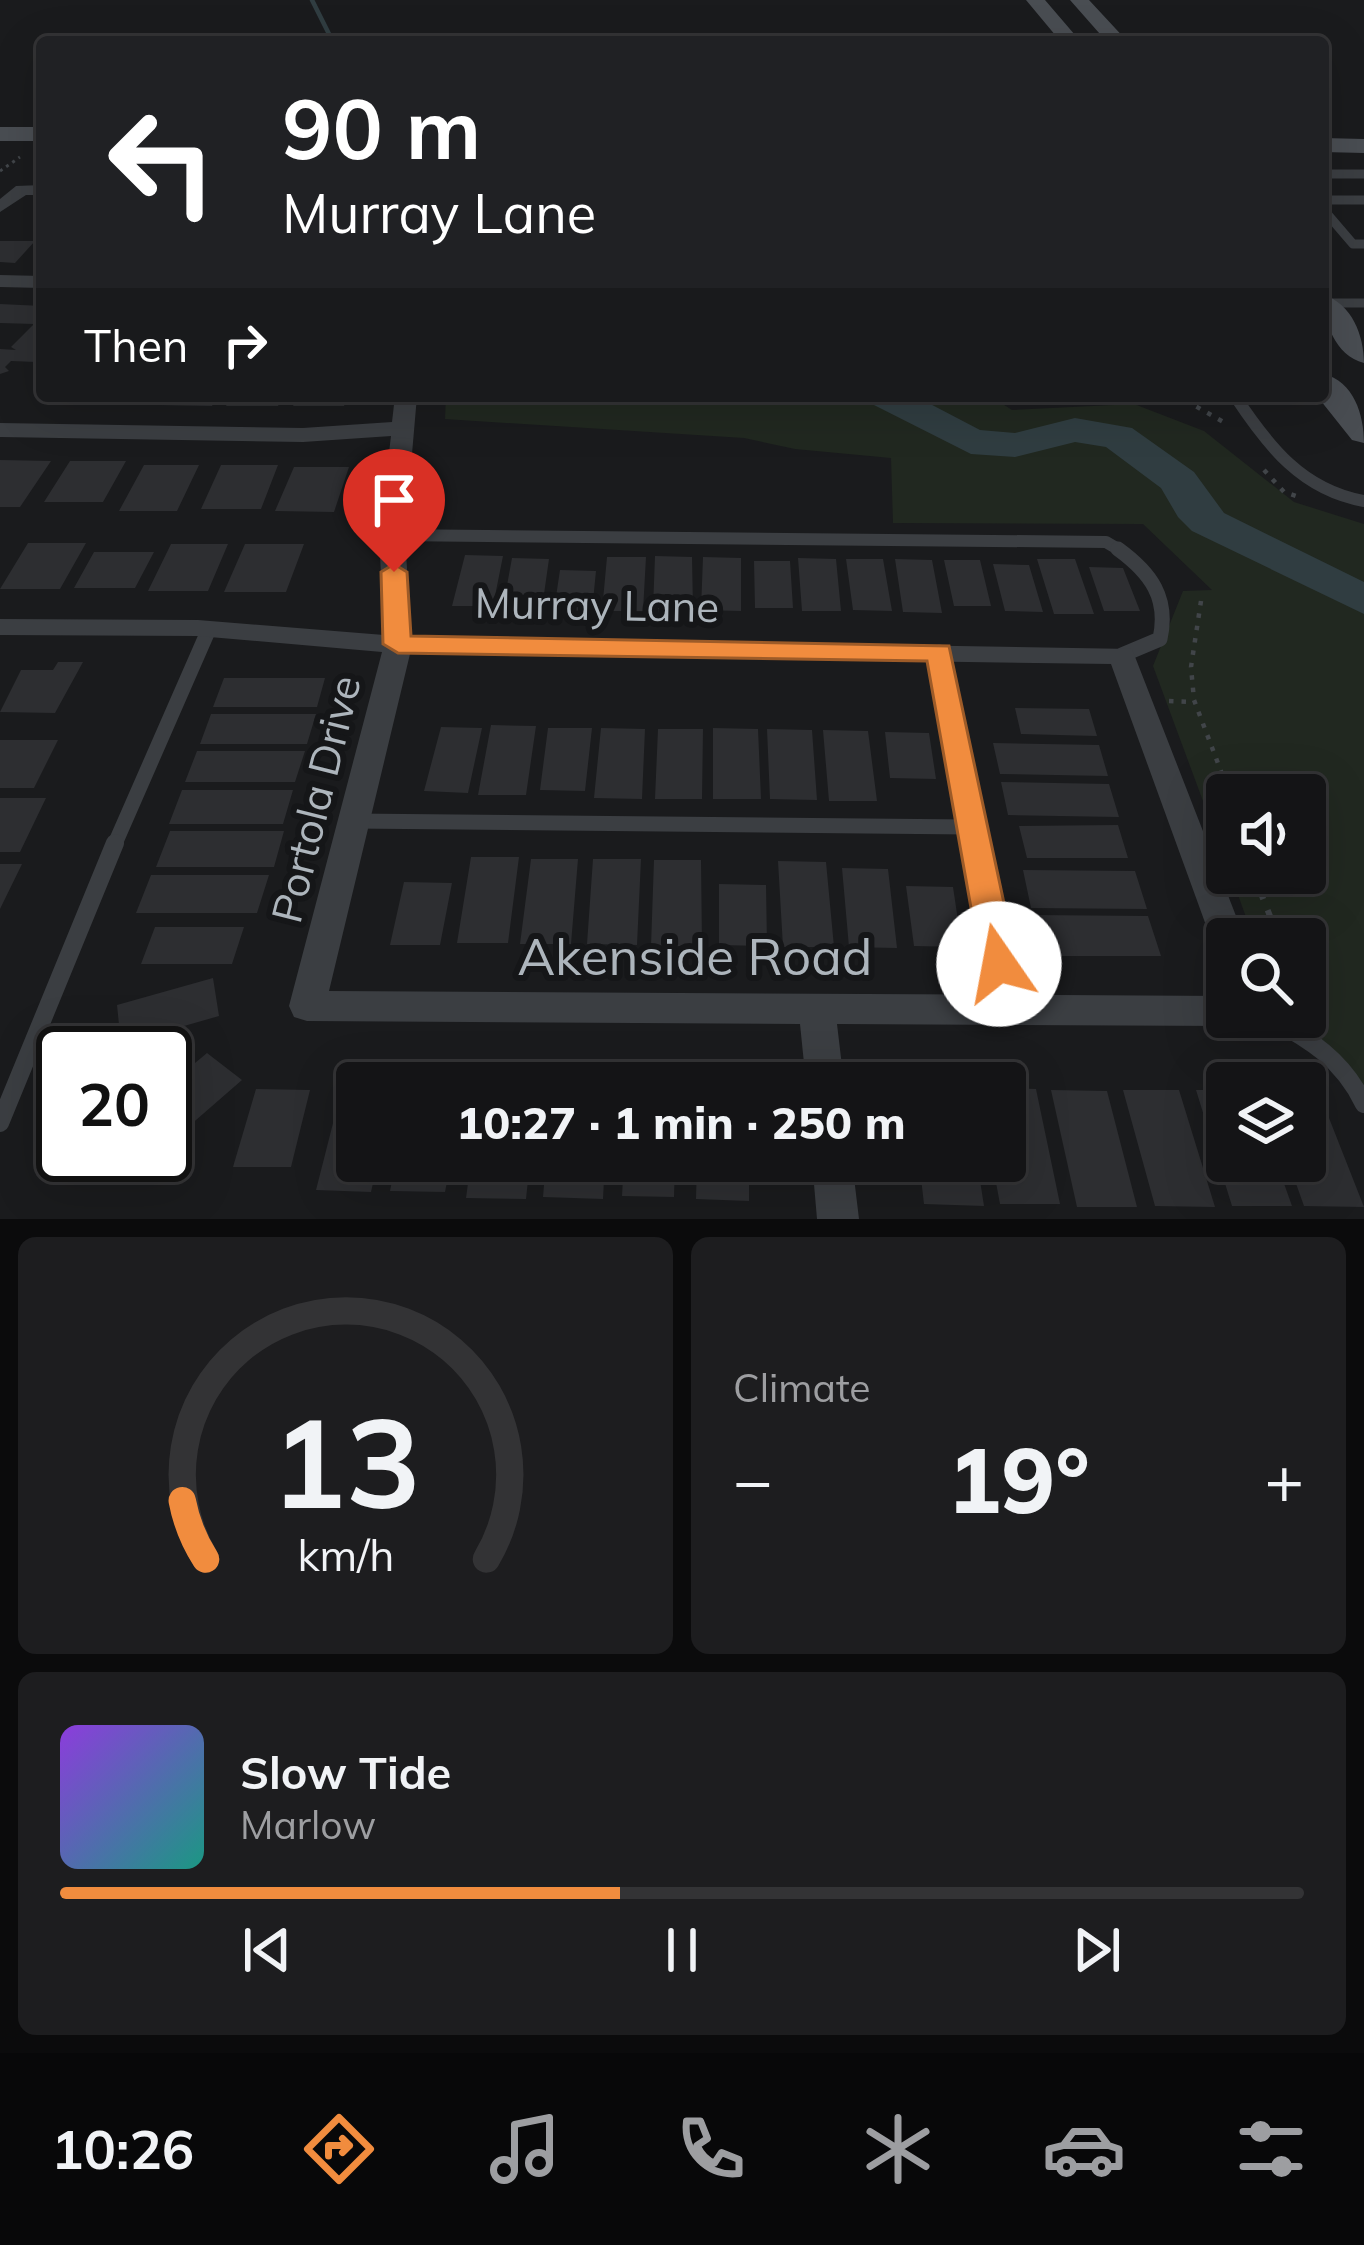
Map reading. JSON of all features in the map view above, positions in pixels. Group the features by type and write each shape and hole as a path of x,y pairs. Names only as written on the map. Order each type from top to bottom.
{"main road":[{"path":"1035,0 1066,36"},
{"path":"1079,0 1112,36"},
{"path":"0,121 36,121"},
{"path":"1329,130 1364,131"},
{"path":"0,134 36,134"},
{"path":"1329,146 1364,146"},
{"path":"1329,310 1364,354"},
{"path":"1329,390 1364,433"}],"street":[{"path":"0,207 32,190"},
{"path":"0,281 36,282"},
{"name":"Portola Drive","path":"307,1006 398,644 392,535 406,402"},
{"path":"0,430 303,435 404,428"},
{"name":"Murray Lane","path":"0,627 209,629 398,644 1122,655"},
{"path":"1122,655 1220,918"},
{"name":"Akenside Road","path":"307,1006 1206,1011"},
{"path":"817,1009 823,1062"},
{"path":"834,1182 838,1219"}],"lane":[{"path":"1329,176 1364,174"},
{"path":"1330,198 1350,200 1364,195"},
{"path":"1330,198 1353,244 1364,244"},
{"path":"1329,303 1364,303"},
{"path":"1239,402 1270,449 1322,491 1364,501"},
{"path":"392,535 1106,542 1133,556 1158,587 1166,620 1160,639 1122,655"},
{"path":"0,1124 62,967 209,629"},
{"path":"939,652 1009,1009"},
{"path":"353,821 970,827"},
{"path":"1312,1038 1357,1087 1364,1104"}],"path":[{"path":"1189,402 1236,431"},
{"path":"1260,461 1268,477 1300,498"},
{"path":"1202,601 1203,622 1191,665 1194,702 1222,774"}],"shaded area":[{"path":"446,402 999,402 1012,410 1134,404 1204,431 1294,502 1364,524 1364,1104 1311,1038 1326,1038 1326,918 1246,918 1238,894 1326,894 1326,774 1206,774 1206,809 1153,666 1183,591 1212,590 1143,524 893,523 891,458 795,449 744,438 445,419"}],"building":[{"path":"0,241 35,241 15,263 0,262"},
{"path":"0,304 36,306 36,362 11,361 5,367 9,371 0,374 0,349 16,350 11,347 34,324 0,323"},
{"path":"161,402 214,402 212,406 159,405"},
{"path":"228,402 280,402 278,406 226,406"},
{"path":"295,402 346,402 344,406 293,406"},
{"path":"0,460 51,461 20,507 0,507"},
{"path":"70,461 126,461 103,502 44,502"},
{"path":"144,465 199,465 177,511 119,511"},
{"path":"221,465 278,465 261,509 201,509"},
{"path":"294,467 349,467 334,512 275,511"},
{"path":"28,543 86,543 60,589 0,589"},
{"path":"171,544 228,544 208,591 148,591"},
{"path":"245,544 304,544 286,592 224,592"},
{"path":"94,552 154,552 135,588 74,588"},
{"path":"465,555 503,556 493,606 452,606"},
{"path":"655,556 692,557 693,609 653,609"},
{"path":"607,557 646,557 643,611 602,611"},
{"path":"703,557 741,558 741,611 701,610"},
{"path":"512,558 549,559 542,608 503,607"},
{"path":"798,558 836,559 841,611 802,611"},
{"path":"846,559 883,559 892,611 853,610"},
{"path":"895,559 932,560 942,613 903,612"},
{"path":"1037,559 1075,559 1094,614 1054,614"},
{"path":"944,560 980,560 991,606 954,606"},
{"path":"754,561 790,561 793,608 755,608"},
{"path":"993,564 1029,565 1043,612 1005,611"},
{"path":"1089,567 1123,568 1140,611 1104,611"},
{"path":"560,570 596,571 592,611 554,610"},
{"path":"58,662 83,662 55,713 0,712 21,670 53,670"},
{"path":"224,678 325,678 317,707 213,707"},
{"path":"1015,708 1089,709 1097,736 1021,734"},
{"path":"211,714 316,714 307,744 200,744"},
{"path":"491,725 536,726 526,795 478,795"},
{"path":"441,727 482,728 468,793 424,791"},
{"path":"548,728 592,728 585,791 540,790"},
{"path":"601,728 645,729 642,799 594,798"},
{"path":"713,728 758,729 761,799 713,799"},
{"path":"658,729 703,729 702,799 655,799"},
{"path":"767,729 812,730 817,800 770,799"},
{"path":"823,730 868,731 877,801 829,801"},
{"path":"885,732 929,733 936,779 890,778"},
{"path":"0,740 58,740 34,788 0,788"},
{"path":"993,743 1099,745 1108,776 1000,774"},
{"path":"197,751 305,751 295,782 185,782"},
{"path":"1001,782 1109,784 1119,817 1008,815"},
{"path":"182,790 293,790 283,824 169,824"},
{"path":"0,798 46,798 20,852 0,852"},
{"path":"1118,825 1128,858 1027,858 1019,826"},
{"path":"170,831 284,831 274,867 156,867"},
{"path":"471,857 519,857 508,943 457,943"},
{"path":"531,859 578,859 571,944 520,944"},
{"path":"593,859 641,859 637,945 587,944"},
{"path":"654,860 701,860 702,946 651,946"},
{"path":"778,861 826,862 834,947 783,947"},
{"path":"0,864 22,864 0,909"},
{"path":"842,868 888,869 897,948 849,947"},
{"path":"1023,870 1135,871 1147,909 1031,908"},
{"path":"151,875 269,875 257,913 136,913"},
{"path":"404,882 452,883 440,945 390,945"},
{"path":"719,884 766,885 767,946 719,945"},
{"path":"906,886 953,887 962,947 914,946"},
{"path":"1032,915 1148,916 1161,956 1041,956"},
{"path":"155,927 244,927 232,964 141,964"},
{"path":"213,978 219,1016 184,1026 119,1026 117,1005"},
{"path":"207,1053 242,1080 192,1124 192,1066"},
{"path":"256,1089 310,1090 291,1167 233,1167"},
{"path":"1026,1089 1036,1089 1060,1204 1000,1204 996,1182 1026,1182"},
{"path":"1051,1090 1107,1091 1137,1207 1077,1207"},
{"path":"1123,1090 1179,1090 1215,1207 1155,1206"},
{"path":"1196,1090 1206,1090 1206,1122"},
{"path":"1326,1110 1364,1207 1304,1206 1295,1182 1326,1182"},
{"path":"336,1111 336,1182 373,1182 371,1192 316,1190"},
{"path":"392,1182 447,1182 445,1192 390,1191"},
{"path":"468,1182 528,1182 526,1199 466,1198"},
{"path":"544,1182 604,1182 603,1199 543,1197"},
{"path":"623,1182 674,1182 674,1197 622,1196"},
{"path":"696,1182 749,1182 749,1201 696,1199"},
{"path":"921,1182 980,1182 984,1206 924,1204"},
{"path":"1225,1182 1283,1182 1292,1206 1232,1206"}],"waterway":[{"path":"312,0 330,36"},
{"path":"897,402 971,442 1015,445 1075,430 1118,437 1179,481 1193,508 1208,522 1364,600"}],"route":[{"path":"394,572 398,644 939,652 999,964"}]}
